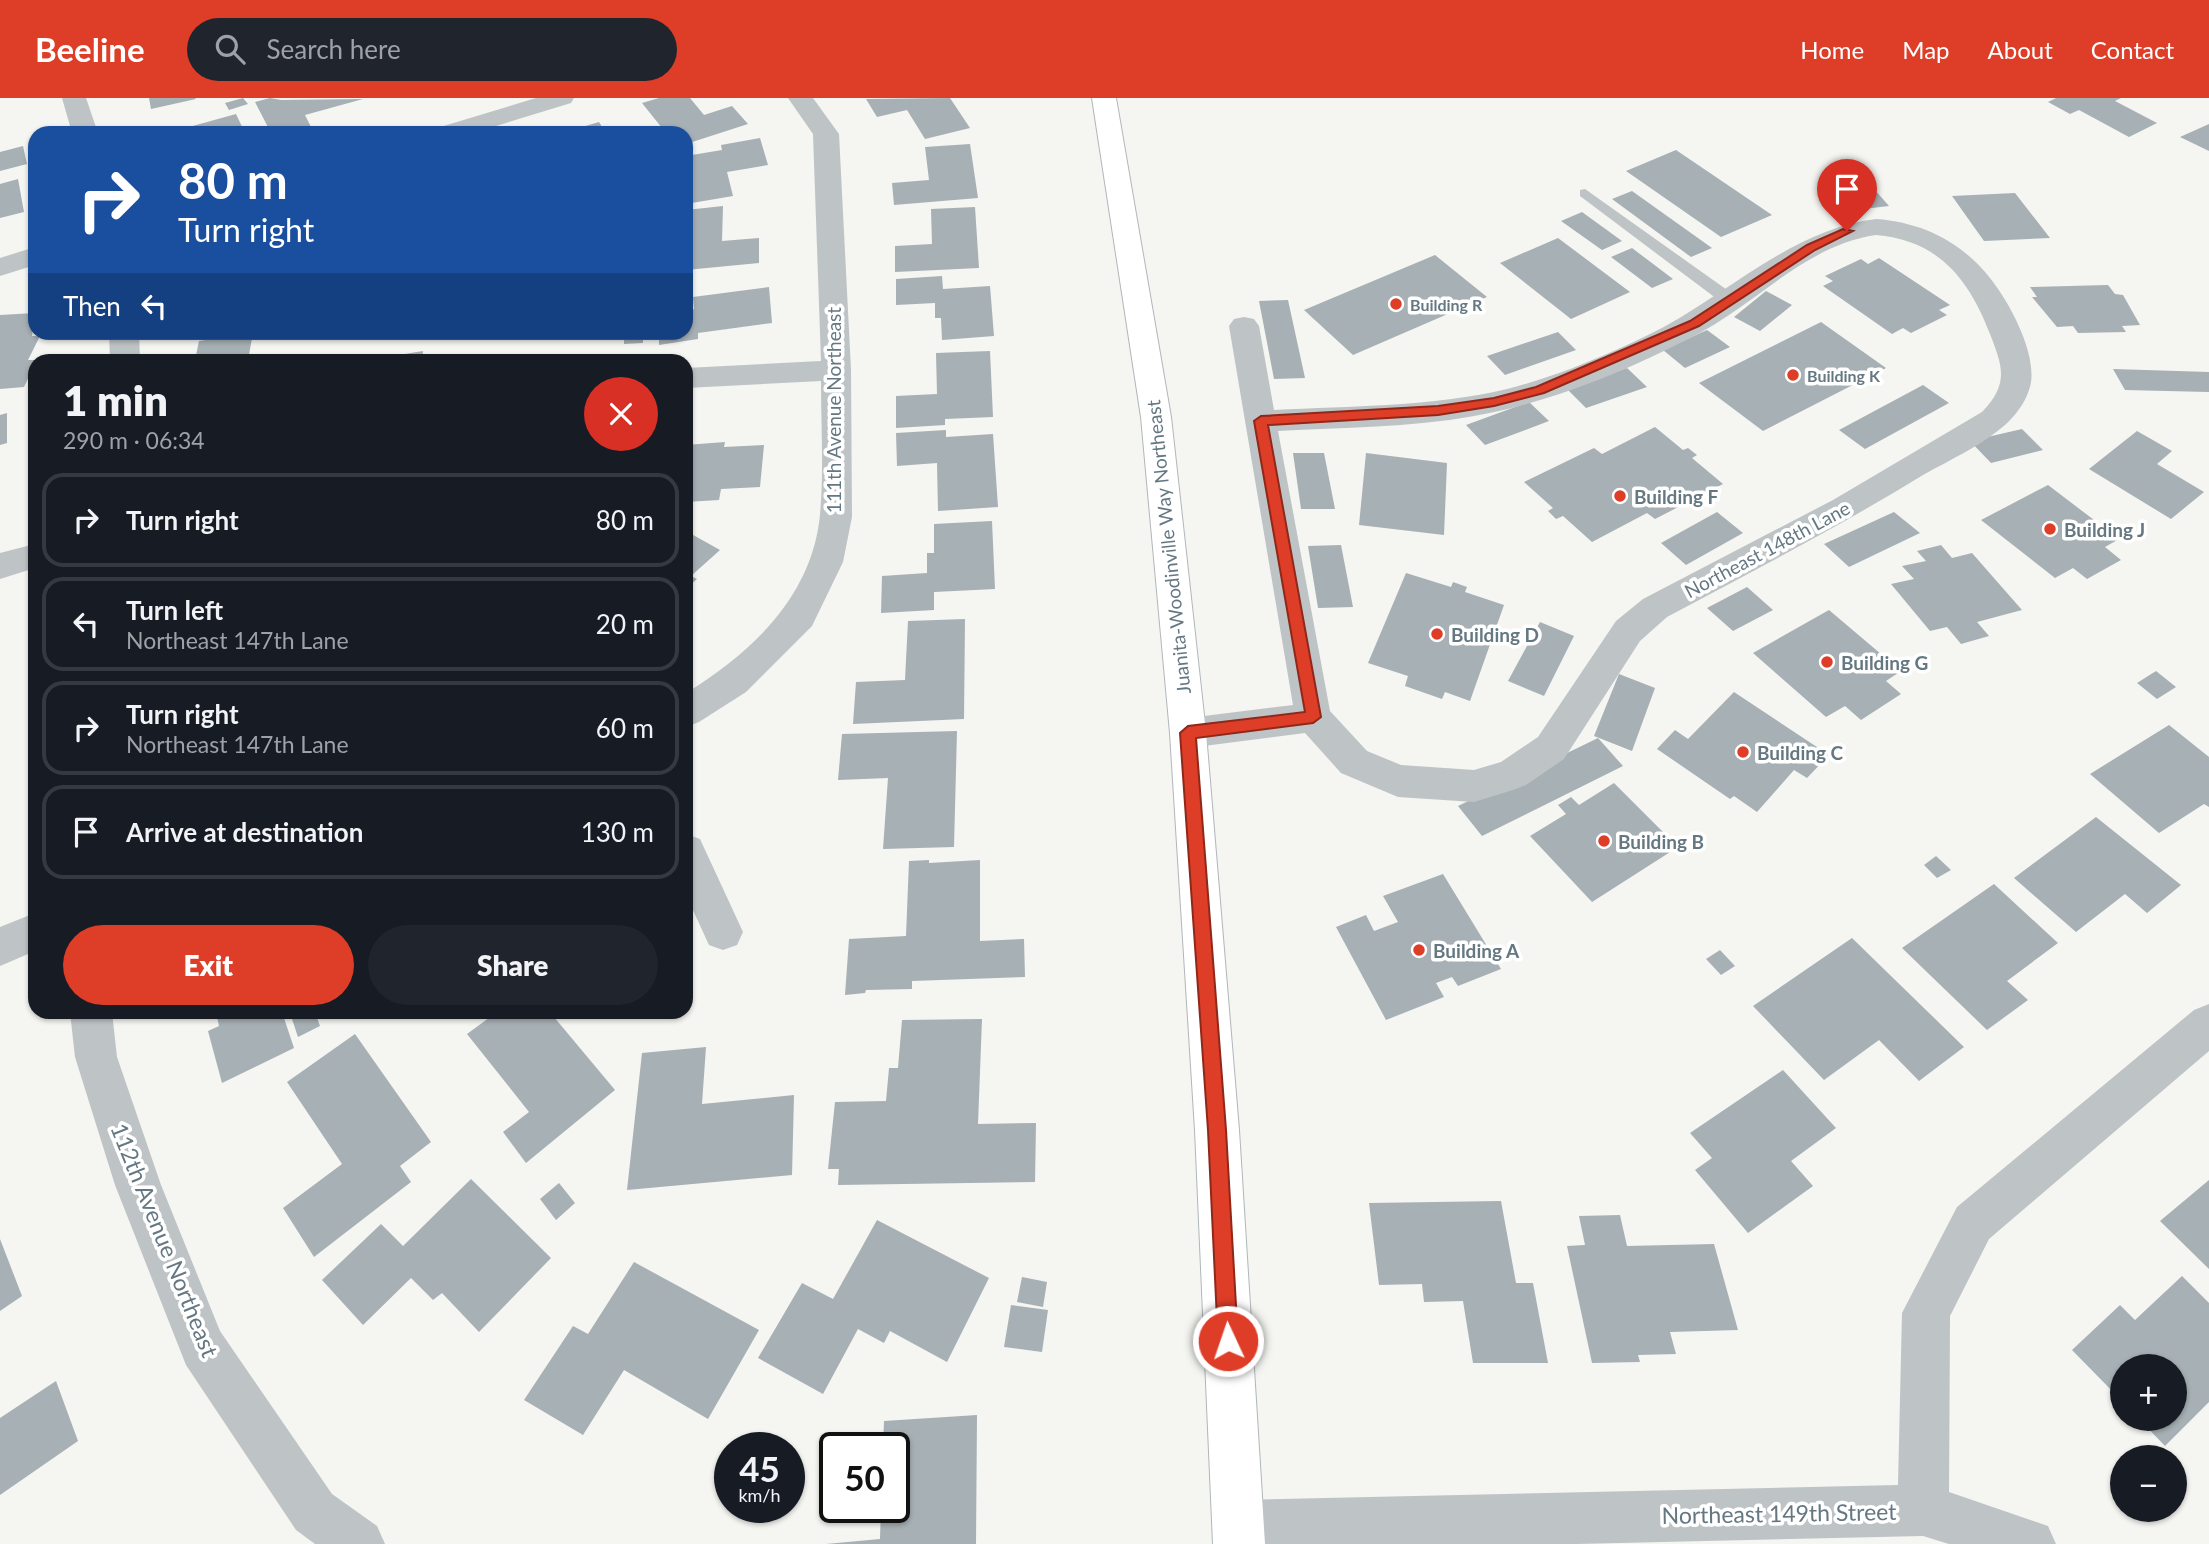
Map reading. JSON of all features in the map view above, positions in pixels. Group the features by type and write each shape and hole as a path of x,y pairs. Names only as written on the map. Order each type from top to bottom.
{"main road":[{"name":"Juanita-Woodinville Way Northeast","path":"1104,98 1156,417 1188,733 1217,1130 1239,1535"}],"street":[{"path":"74,98 83,126"},
{"path":"469,126 562,98"},
{"name":"111th Avenue Northeast","path":"693,708 733,682 800,617 826,562 835,517 836,370 826,134 800,98"},
{"name":"Northeast 148th Lane","path":"1313,717 1327,736 1354,762 1398,781 1474,786 1513,774 1551,748 1628,631 1655,608 1845,508 1993,419 2011,402 2018,385 2014,358 1991,300 1960,261 1931,241 1899,228 1873,227 1847,231 1811,247 1731,301"},
{"path":"0,267 28,259"},
{"path":"1261,421 1438,410 1494,402 1540,390 1613,360 1694,324 1731,301"},
{"path":"1188,733 1313,717 1244,326"},
{"path":"693,378 836,370"},
{"path":"0,566 28,558"},
{"path":"693,866 723,932"},
{"path":"0,947 28,934"},
{"name":"112th Avenue Northeast","path":"91,1019 96,1057 134,1172 203,1348 314,1512 359,1544"},
{"name":"Northeast 149th Street","path":"1239,1535 1923,1510 1926,1313 1973,1223 2209,1024"},
{"path":"1923,1510 2030,1544"}],"lane":[{"path":"1585,193 1731,301"}],"building":[{"path":"149,98 195,98 196,99 151,109"},
{"path":"243,98 248,104 229,110 225,103"},
{"path":"270,98 363,99 305,115 310,126 267,126 255,102"},
{"path":"659,98 690,98 704,115 732,106 748,124 693,142 693,126 660,126 642,103"},
{"path":"950,98 970,128 925,139 907,110 877,117 866,99"},
{"path":"2056,98 2121,98 2115,101 2157,123 2129,137 2079,110 2070,114 2048,102"},
{"path":"236,114 242,126 193,126"},
{"path":"599,122 602,126 585,126"},
{"path":"2209,124 2209,151 2180,137"},
{"path":"760,138 768,165 727,172 733,196 693,203 693,155 722,150 721,145"},
{"path":"970,144 978,198 894,205 892,183 929,180 925,147"},
{"path":"23,146 27,164 0,171 0,152"},
{"path":"1676,150 1772,215 1721,237 1626,171"},
{"path":"18,179 24,212 0,218 0,184"},
{"path":"1865,180 1873,188 1828,194 1820,186"},
{"path":"1875,190 1889,206 1838,212 1825,196"},
{"path":"1632,191 1712,248 1691,257 1612,199"},
{"path":"2015,193 2050,238 1984,241 1952,196"},
{"path":"723,206 722,241 759,238 759,263 693,269 693,209"},
{"path":"975,207 979,268 895,272 895,246 932,244 931,209"},
{"path":"1582,212 1622,241 1602,250 1561,221"},
{"path":"1558,238 1630,292 1571,319 1500,263"},
{"path":"1632,248 1673,279 1652,288 1611,257"},
{"name":"Building R","path":"1435,255 1487,297 1353,355 1304,310"},
{"path":"1879,258 1950,305 1939,310 1947,315 1911,333 1903,328 1892,334 1823,286 1833,281 1825,276 1861,259 1868,264"},
{"path":"942,276 943,289 990,286 994,336 942,340 941,318 935,318 935,303 896,305 896,279"},
{"path":"2108,285 2115,294 2123,295 2140,325 2122,326 2126,332 2078,333 2073,326 2057,327 2032,297 2037,297 2030,287"},
{"path":"769,287 772,323 698,333 698,339 693,340 693,297"},
{"path":"1766,291 1792,305 1760,331 1734,317"},
{"path":"1288,300 1305,378 1274,379 1259,301"},
{"path":"28,313 28,340 38,340 31,354 28,354 28,379 24,387 0,389 0,315"},
{"name":"Building K","path":"1821,322 1886,368 1763,431 1699,383"},
{"path":"1707,330 1730,347 1685,368 1663,350"},
{"path":"1558,332 1576,350 1505,375 1487,356"},
{"path":"252,340 249,354 196,354 199,341"},
{"path":"624,340 643,340 643,343 624,344"},
{"path":"659,340 692,340 659,345"},
{"path":"990,351 993,417 945,419 945,425 896,428 896,396 937,394 936,353"},
{"path":"1627,368 1647,387 1586,408 1567,389"},
{"path":"2113,369 2209,372 2209,392 2125,390"},
{"path":"1923,385 1949,403 1865,449 1839,430"},
{"path":"1529,402 1549,421 1485,445 1466,425"},
{"path":"7,413 7,443 0,445 0,415"},
{"name":"Building F","path":"1655,427 1683,450 1688,448 1697,455 1692,458 1723,484 1655,519 1647,513 1592,542 1563,516 1556,519 1548,511 1553,508 1524,482 1594,448 1602,454"},
{"path":"2022,429 2043,450 1991,463 1970,441"},
{"path":"946,430 946,437 993,434 998,507 938,511 937,463 897,466 896,433"},
{"path":"2137,431 2172,451 2157,464 2204,492 2171,519 2089,469"},
{"path":"725,442 724,447 764,445 760,487 721,489 719,500 693,502 693,444"},
{"path":"1293,453 1324,453 1335,509 1301,509"},
{"path":"1366,453 1447,463 1444,535 1359,525"},
{"name":"Building J","path":"2048,485 2119,539 2105,547 2121,560 2087,579 2073,568 2055,578 1981,520"},
{"path":"1717,512 1743,533 1686,565 1661,543"},
{"path":"1894,512 1920,533 1849,567 1824,544"},
{"path":"992,521 995,589 934,592 934,610 881,613 882,576 927,573 927,553 934,553 934,524"},
{"path":"693,535 720,550 693,574"},
{"path":"1341,545 1353,607 1318,608 1308,546"},
{"path":"1941,545 1952,558 1972,553 2022,610 1977,622 1989,636 1961,644 1947,627 1930,631 1891,584 1914,579 1902,566 1926,561 1917,551"},
{"name":"Building D","path":"1406,573 1451,587 1453,582 1467,587 1465,592 1504,605 1470,701 1445,692 1442,699 1405,686 1408,676 1368,663"},
{"path":"1747,587 1773,610 1733,631 1707,608"},
{"name":"Building G","path":"1829,610 1901,671 1886,681 1901,694 1861,720 1845,706 1826,717 1753,653"},
{"path":"965,619 964,719 853,724 856,682 905,680 908,621"},
{"path":"1540,622 1574,636 1544,696 1508,681"},
{"path":"2156,671 2176,687 2157,699 2137,683"},
{"path":"1619,674 1655,688 1632,751 1594,736"},
{"name":"Building C","path":"1734,692 1829,755 1807,778 1794,770 1757,812 1734,796 1730,799 1657,749 1675,730 1688,739"},
{"path":"2169,725 2209,757 2209,807 2204,804 2159,833 2090,774"},
{"path":"957,731 954,847 883,849 888,778 838,780 842,734"},
{"path":"1598,738 1623,766 1482,836 1458,806"},
{"name":"Building B","path":"1614,783 1678,847 1592,902 1530,836 1566,814 1558,805 1571,797 1579,805"},
{"path":"2096,817 2181,885 2147,913 2125,894 2076,932 2014,878"},
{"path":"1936,856 1951,870 1937,878 1924,865"},
{"path":"929,860 929,863 980,860 980,941 1024,939 1025,977 912,981 912,989 866,990 865,993 845,995 849,939 906,936 909,861"},
{"name":"Building A","path":"1443,874 1501,969 1458,986 1452,977 1436,983 1444,997 1386,1020 1336,927 1366,915 1374,931 1398,922 1383,896"},
{"path":"1994,884 2058,943 2007,981 2028,1000 1987,1030 1902,948"},
{"path":"1852,938 1964,1047 1919,1081 1879,1040 1824,1080 1753,1006"},
{"path":"1720,950 1735,966 1721,975 1706,959"},
{"path":"218,1019 284,1019 294,1048 222,1083 208,1031 219,1026"},
{"path":"292,1019 318,1019 320,1026 298,1037"},
{"path":"487,1019 556,1019 615,1090 526,1163 503,1132 529,1112 467,1034"},
{"path":"982,1019 978,1124 1036,1123 1035,1182 838,1185 839,1169 828,1169 835,1102 886,1101 889,1068 898,1068 902,1020"},
{"path":"355,1034 431,1142 400,1166 411,1182 314,1257 283,1208 342,1164 287,1082"},
{"path":"706,1047 702,1104 794,1095 792,1175 627,1190 642,1053"},
{"path":"1783,1070 1836,1128 1791,1161 1813,1186 1748,1233 1695,1170 1712,1158 1690,1133"},
{"path":"471,1179 551,1258 479,1332 442,1293 433,1300 411,1278 363,1325 322,1280 381,1224 403,1246"},
{"path":"2209,1180 2209,1269 2160,1221"},
{"path":"559,1183 575,1203 556,1220 540,1199"},
{"path":"1501,1201 1516,1283 1533,1283 1548,1363 1473,1363 1463,1301 1424,1302 1422,1284 1379,1285 1369,1203"},
{"path":"1620,1215 1627,1246 1714,1244 1738,1330 1670,1332 1676,1354 1638,1355 1640,1362 1592,1363 1567,1246 1585,1245 1579,1216"},
{"path":"877,1220 989,1278 947,1362 890,1331 884,1343 858,1329 823,1394 758,1358 802,1283 833,1299"},
{"path":"0,1239 22,1296 0,1311"},
{"path":"634,1262 759,1330 708,1419 624,1370 583,1435 524,1400 573,1326 588,1334"},
{"path":"2182,1276 2209,1303 2209,1402 2187,1424 2187,1354 2110,1354 2110,1389 2072,1350 2120,1305 2135,1320"},
{"path":"1022,1277 1047,1282 1043,1307 1017,1302"},
{"path":"1011,1305 1048,1310 1042,1352 1004,1347"},
{"path":"56,1381 78,1441 0,1495 0,1418"},
{"path":"977,1415 976,1544 826,1544 880,1539 880,1523 910,1523 910,1432 884,1432 884,1421"},
{"path":"2151,1431 2180,1431 2166,1445"}],"place":[{"name":"Building R","path":"1396,304"},
{"name":"Building K","path":"1793,375"},
{"name":"Building F","path":"1620,496"},
{"name":"Building J","path":"2050,529"},
{"name":"Building D","path":"1437,634"},
{"name":"Building G","path":"1827,662"},
{"name":"Building C","path":"1743,752"},
{"name":"Building B","path":"1604,841"},
{"name":"Building A","path":"1419,950"}],"route":[{"path":"1228,1341 1217,1130 1188,733 1313,717 1261,421 1438,410 1494,402 1540,390 1694,324 1811,247 1847,231"}]}
